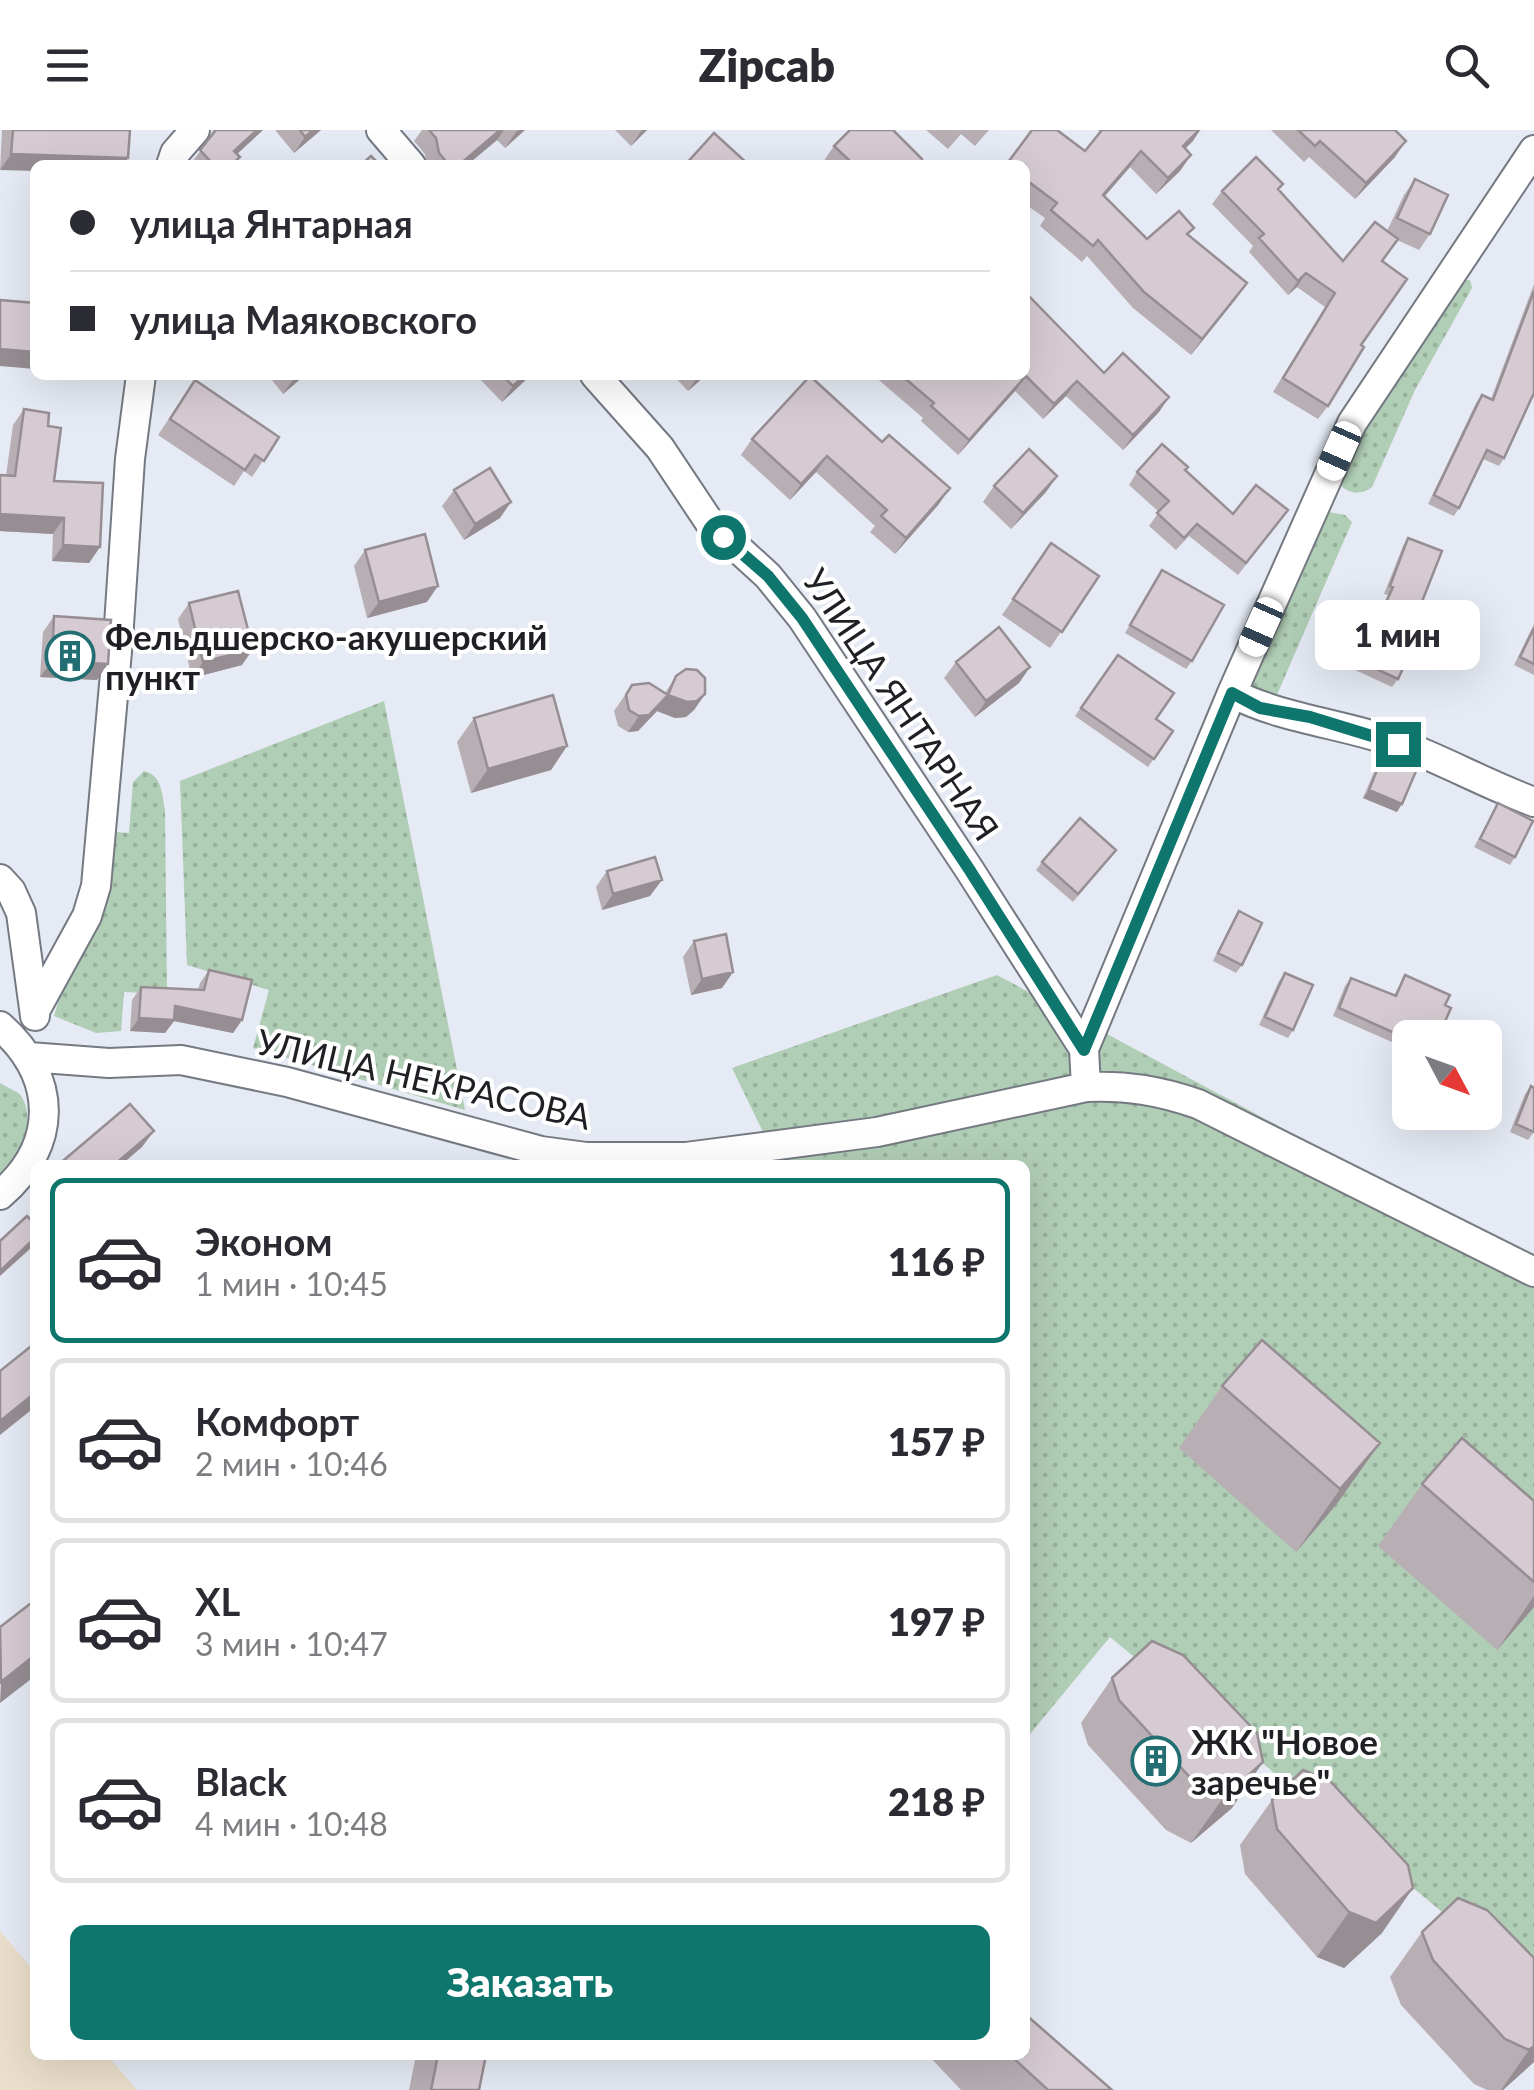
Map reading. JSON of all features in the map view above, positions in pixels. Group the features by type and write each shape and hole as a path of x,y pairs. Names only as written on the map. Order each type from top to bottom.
{"street":[{"path":"172,160 195,130"},
{"path":"381,130 407,160"},
{"path":"1086,1087 1084,1050 1232,693 1352,423 1534,150"},
{"path":"36,1009 87,916 96,886 130,459 140,380"},
{"name":"УЛИЦА ЯНТАРНАЯ","path":"599,380 660,448 710,523 768,576 802,618 1084,1050"},
{"path":"1232,693 1260,708 1310,717 1398,744 1534,802"},
{"path":"0,878 20,913 36,1009 29,1057"},
{"path":"0,1026 29,1057 39,1082 45,1119 31,1160"},
{"name":"УЛИЦА НЕКРАСОВА","path":"29,1057 117,1063 181,1060 286,1082 541,1151 603,1158 686,1157 877,1132 1086,1087 1152,1090 1198,1104 1534,1272"},
{"path":"0,1195 30,1161"}],"shaded area":[{"path":"0,1931 30,1966 30,2060 111,2060 137,2090 0,2090"}],"green space":[{"path":"1464,280 1470,280 1472,288 1415,390 1372,487 1359,493 1346,490 1339,483 1340,474 1370,418"},
{"path":"1329,512 1345,515 1352,522 1276,697 1259,694 1252,687"},
{"path":"384,701 465,1110 253,1048 269,990 187,965 180,781"},
{"path":"144,771 158,781 165,810 167,994 124,992 121,1031 96,1033 54,1016 66,976 96,928 115,832 129,833 133,782"},
{"path":"997,975 1534,1263 1534,1988 1110,1637 1030,1734 1030,1160 777,1160 732,1068"},
{"path":"0,1083 20,1094 27,1126 20,1147 0,1175"}],"building":[{"path":"13,130 130,130 128,158 11,154"},
{"path":"216,130 257,130 234,151 240,157 237,160 209,160 200,150"},
{"path":"429,130 500,130 465,160 445,160"},
{"path":"850,130 893,130 922,159 849,160 834,146"},
{"path":"1032,130 1057,130 1085,151 1102,130 1199,130 1183,146 1191,155 1168,178 1141,151 1103,195 1147,239 1179,211 1194,228 1187,234 1247,283 1202,339 1144,292 1098,240 1093,246 1051,210 1057,203 1030,183 1030,160 1010,160"},
{"path":"1298,130 1395,130 1406,141 1366,183 1320,141 1315,146"},
{"path":"714,133 744,160 690,160"},
{"path":"1256,157 1283,184 1278,189 1343,261 1375,222 1398,239 1382,261 1407,279 1361,345 1364,347 1328,406 1283,378 1335,293 1306,273 1298,281 1259,238 1264,234 1222,191"},
{"path":"1415,179 1448,195 1430,234 1397,218"},
{"path":"1534,291 1534,395 1504,458 1487,450 1459,508 1434,495 1482,395 1493,400"},
{"path":"1030,297 1104,373 1123,353 1169,397 1133,435 1077,381 1054,404 1030,380"},
{"path":"0,300 30,303 30,352 0,349"},
{"path":"195,380 279,437 264,461 255,455 245,470 170,419"},
{"path":"806,380 814,380 882,442 889,435 950,488 906,538 881,516 887,510 827,456 801,484 752,439"},
{"path":"907,380 1022,380 969,440 931,406 934,403"},
{"path":"24,409 49,413 48,426 61,428 54,481 103,483 100,547 63,545 64,518 0,514 0,475 15,476"},
{"path":"1162,444 1233,514 1256,485 1288,510 1246,563 1197,524 1184,538 1157,513 1169,501 1137,472"},
{"path":"1029,449 1057,476 1023,513 994,486"},
{"path":"490,468 511,502 475,524 454,490"},
{"path":"425,534 438,586 379,602 365,550"},
{"path":"1408,538 1442,551 1410,632 1418,636 1398,679 1359,661 1393,587 1390,586"},
{"path":"1051,543 1099,576 1062,632 1013,599"},
{"path":"1162,570 1224,605 1192,661 1130,625"},
{"path":"238,591 253,649 203,662 189,603"},
{"path":"54,616 111,620 108,664 52,661"},
{"path":"999,627 1030,667 986,701 956,662"},
{"path":"1534,628 1534,664 1520,657"},
{"path":"1118,655 1174,693 1156,719 1173,731 1154,759 1081,708"},
{"path":"686,669 697,670 705,678 705,694 697,701 687,702 668,695 676,676"},
{"path":"649,683 668,695 649,715 639,716 629,710 626,695 632,685"},
{"path":"553,695 567,746 488,769 474,718"},
{"path":"1385,750 1419,764 1402,804 1369,790"},
{"path":"1498,803 1533,821 1515,857 1480,839"},
{"path":"1080,818 1116,850 1078,894 1042,862"},
{"path":"655,857 662,880 613,894 607,871"},
{"path":"1239,911 1262,923 1242,965 1218,953"},
{"path":"726,934 733,972 702,979 694,941"},
{"path":"209,970 252,980 242,1020 175,1006 174,1020 139,1018 141,987 204,990"},
{"path":"1285,973 1313,985 1293,1030 1265,1017"},
{"path":"1405,975 1450,995 1445,1005 1451,1008 1446,1020 1392,1020 1392,1032 1339,1008 1351,978 1396,996"},
{"path":"1531,1086 1534,1088 1534,1132 1516,1124"},
{"path":"130,1104 154,1131 120,1160 64,1160"},
{"path":"27,1216 30,1219 30,1243 0,1271 0,1241"},
{"path":"1262,1340 1380,1443 1340,1489 1222,1386"},
{"path":"30,1347 30,1397 0,1421 0,1371"},
{"path":"1462,1438 1534,1501 1534,1582 1422,1484"},
{"path":"30,1604 30,1659 1,1682 0,1627"},
{"path":"1152,1641 1183,1655 1257,1733 1263,1762 1223,1798 1197,1785 1119,1700 1112,1678"},
{"path":"1303,1770 1330,1781 1408,1865 1413,1888 1376,1923 1349,1912 1277,1829 1272,1800"},
{"path":"1458,1898 1487,1910 1534,1958 1534,2046 1529,2050 1505,2039 1433,1960 1422,1932"},
{"path":"1030,2018 1112,2090 1048,2090 1015,2060 1030,2060"},
{"path":"437,2060 485,2060 479,2090 431,2090"}],"place":[{"name":"Фельдшерско-акушерский пункт","path":"70,656"},
{"name":"ЖК \"Новое заречье\"","path":"1156,1761"}],"route":[{"path":"723,537 768,576 802,618 1084,1050 1232,693 1260,708 1310,717 1398,744"}]}
